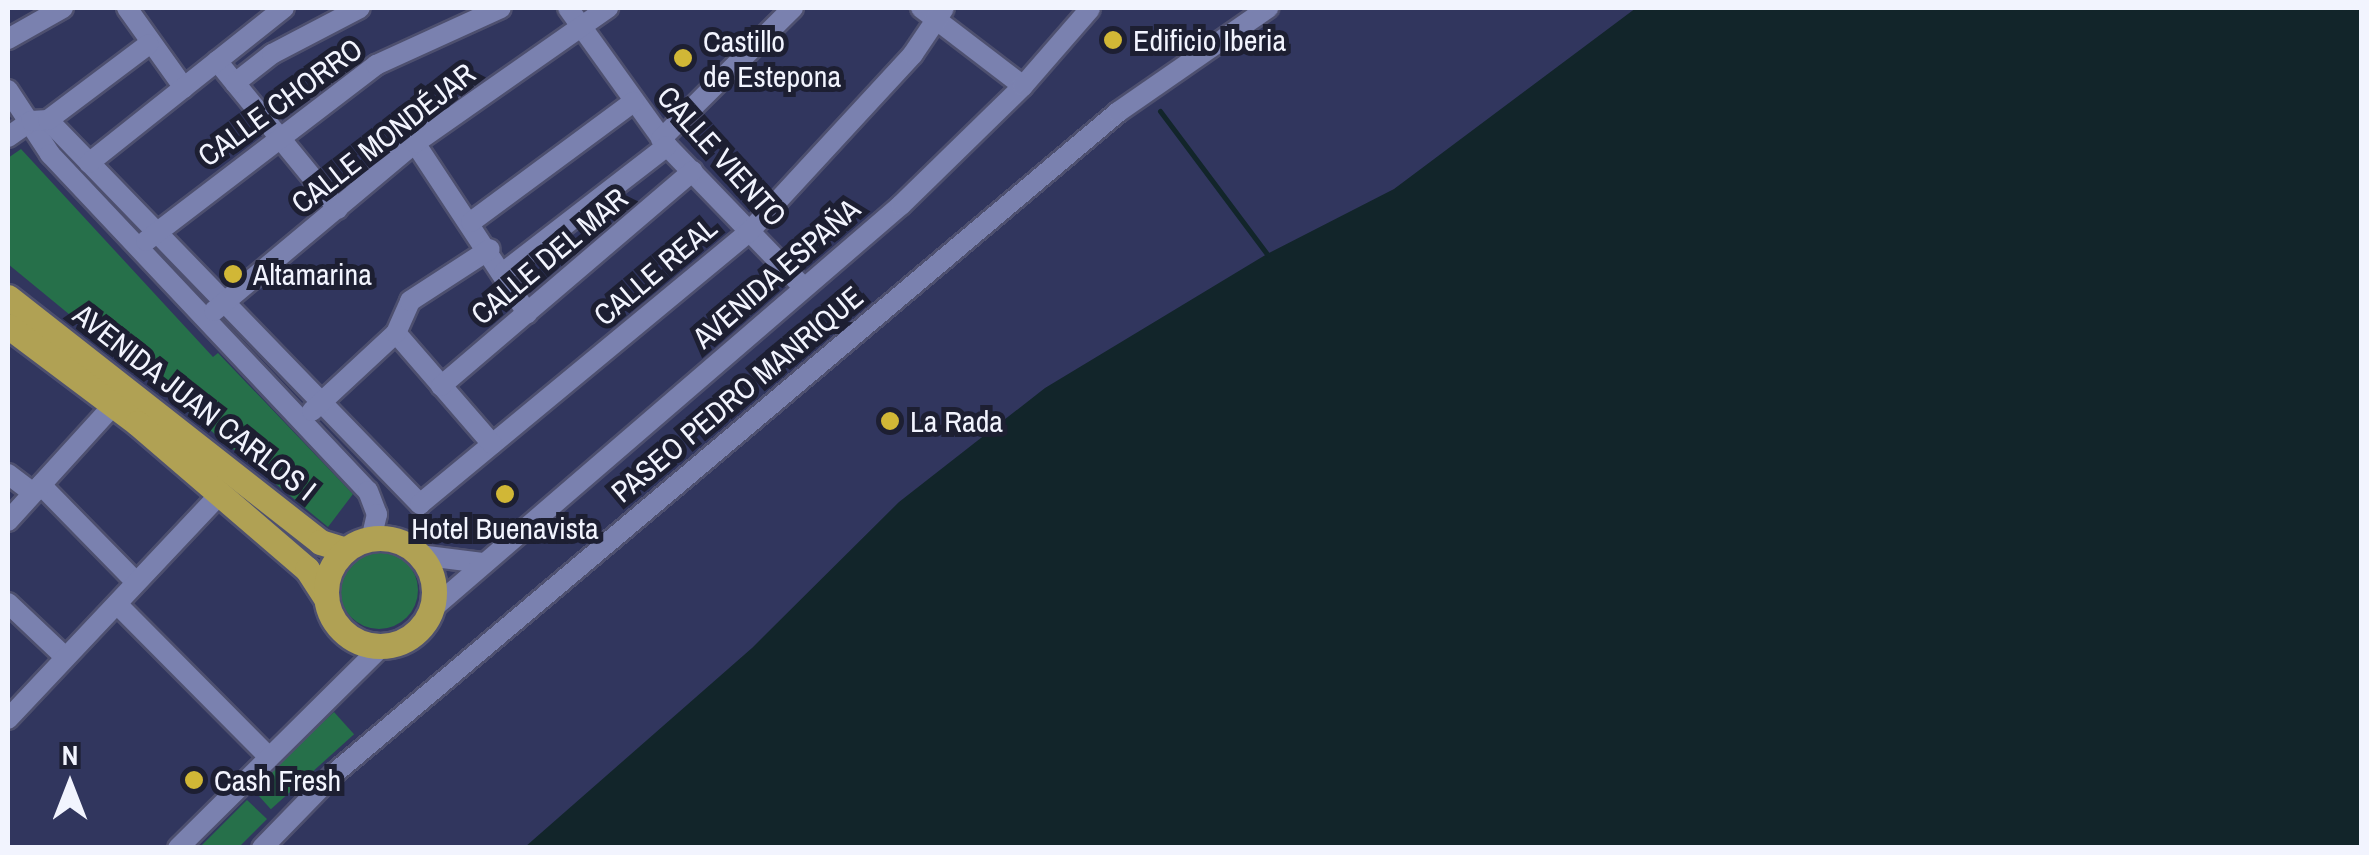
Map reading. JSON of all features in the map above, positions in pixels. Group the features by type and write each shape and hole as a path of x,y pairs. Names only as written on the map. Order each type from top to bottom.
{"main road":[{"name":"AVENIDA JUAN CARLOS I","path":"8,297 121,397 218,496 307,569 326,598"},
{"name":"AVENIDA JUAN CARLOS I","path":"8,326 121,397 320,542 346,550"},
{"path":"371,539 397,541 420,554 433,579 432,609 416,632 382,646 345,633 326,598 332,567 346,550 371,539"}],"street":[{"path":"8,39 63,8"},
{"path":"128,8 149,44 184,88"},
{"path":"235,83 272,54 360,8"},
{"name":"CALLE CHORRO","path":"138,248 279,136 376,66 502,8"},
{"name":"CALLE VIENTO","path":"568,8 664,142 804,288"},
{"name":"CALLE MONDÉJAR","path":"206,318 415,143 608,8"},
{"path":"504,272 664,142 793,8"},
{"name":"AVENIDA ESPAÑA","path":"432,609 804,288 1023,86 1084,8"},
{"name":"PASEO PEDRO MANRIQUE","path":"262,848 336,772 1118,112 1268,8"},
{"path":"934,11 1023,86"},
{"name":"CALLE REAL","path":"358,443 415,502 424,502 748,233 913,54 934,11"},
{"path":"89,163 217,61 270,12"},
{"path":"8,136 38,122 149,44"},
{"path":"217,61 338,208"},
{"path":"8,90 138,248 332,450 375,506 371,539"},
{"path":"471,222 633,102"},
{"path":"38,122 89,163 358,443 332,450"},
{"path":"415,143 490,249 527,313"},
{"name":"CALLE DEL MAR","path":"441,386 693,171"},
{"path":"302,420 396,333 410,301 490,249"},
{"path":"396,333 492,444"},
{"path":"8,521 121,397"},
{"path":"8,474 37,489 136,582"},
{"path":"8,719 218,496"},
{"path":"420,554 482,563"},
{"path":"8,603 64,656"},
{"path":"116,604 269,757"},
{"path":"178,848 382,646"}],"green space":[{"path":"21,149 213,357 218,353 353,494 328,527 8,264 8,158"},
{"path":"379,551 407,562 418,590 407,618 379,629 351,618 340,590 351,562"},
{"path":"334,712 354,734 271,809 251,787"},
{"path":"247,800 267,819 239,847 200,847"}],"shaded area":[{"path":"1636,8 2361,8 2361,847 525,847 752,648 899,502 1045,388 1267,254 1394,189"}],"waterway":[{"path":"1160,111 1267,254"}],"place":[{"name":"Edificio Iberia","path":"1113,40"},
{"name":"Castillo de Estepona","path":"683,58"},
{"name":"Altamarina","path":"233,274"},
{"name":"La Rada","path":"890,421"},
{"name":"Hotel Buenavista","path":"505,494"},
{"name":"Cash Fresh","path":"194,780"}]}
